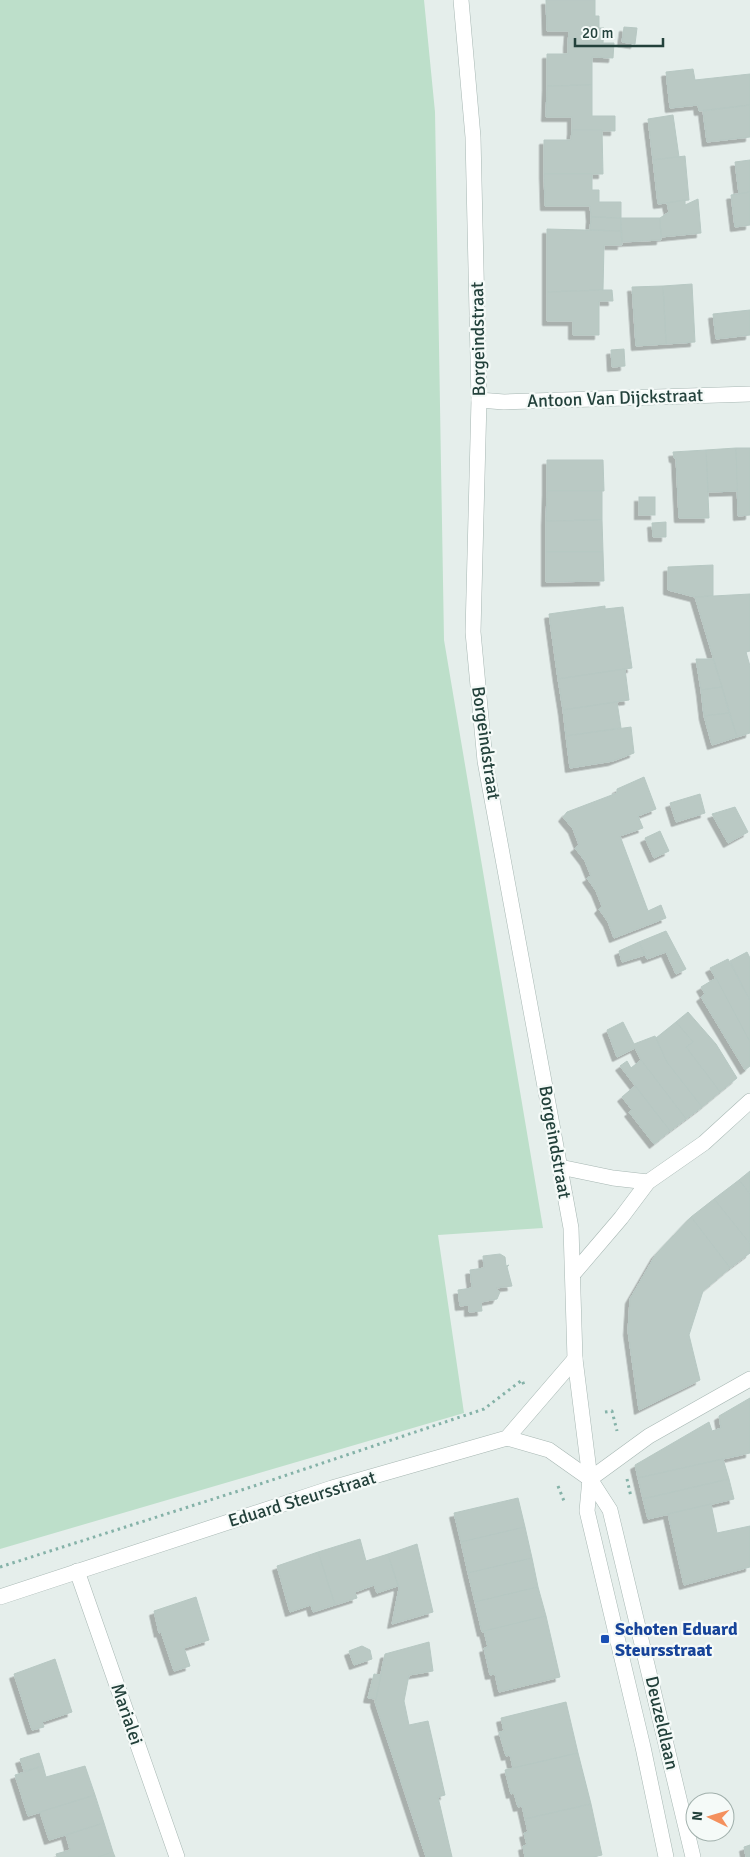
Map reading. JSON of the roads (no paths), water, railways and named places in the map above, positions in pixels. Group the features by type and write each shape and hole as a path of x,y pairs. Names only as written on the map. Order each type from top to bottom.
{"street":[{"name":"Borgeindstraat","path":"461,0 473,137 479,400 473,632 485,761 571,1228 574,1273 575,1359 590,1478"},
{"name":"Antoon Van Dijckstraat","path":"479,400 504,402 750,394"},
{"path":"574,1273 621,1218 648,1182 704,1144 750,1101"},
{"path":"560,1167 613,1178 648,1182"},
{"path":"507,1438 575,1359"},
{"path":"590,1478 649,1436 750,1379"},
{"name":"Deuzeldlaan","path":"507,1438 546,1448 590,1478 610,1510 693,1857"},
{"name":"Eduard Steursstraat","path":"0,1597 332,1488 507,1438"},
{"name":"Deuzeldlaan","path":"590,1478 588,1511 643,1747 666,1857"},
{"name":"Marialei","path":"77,1571 177,1857"}],"place":[{"name":"Schoten Eduard Steursstraat","path":"605,1639"}]}
